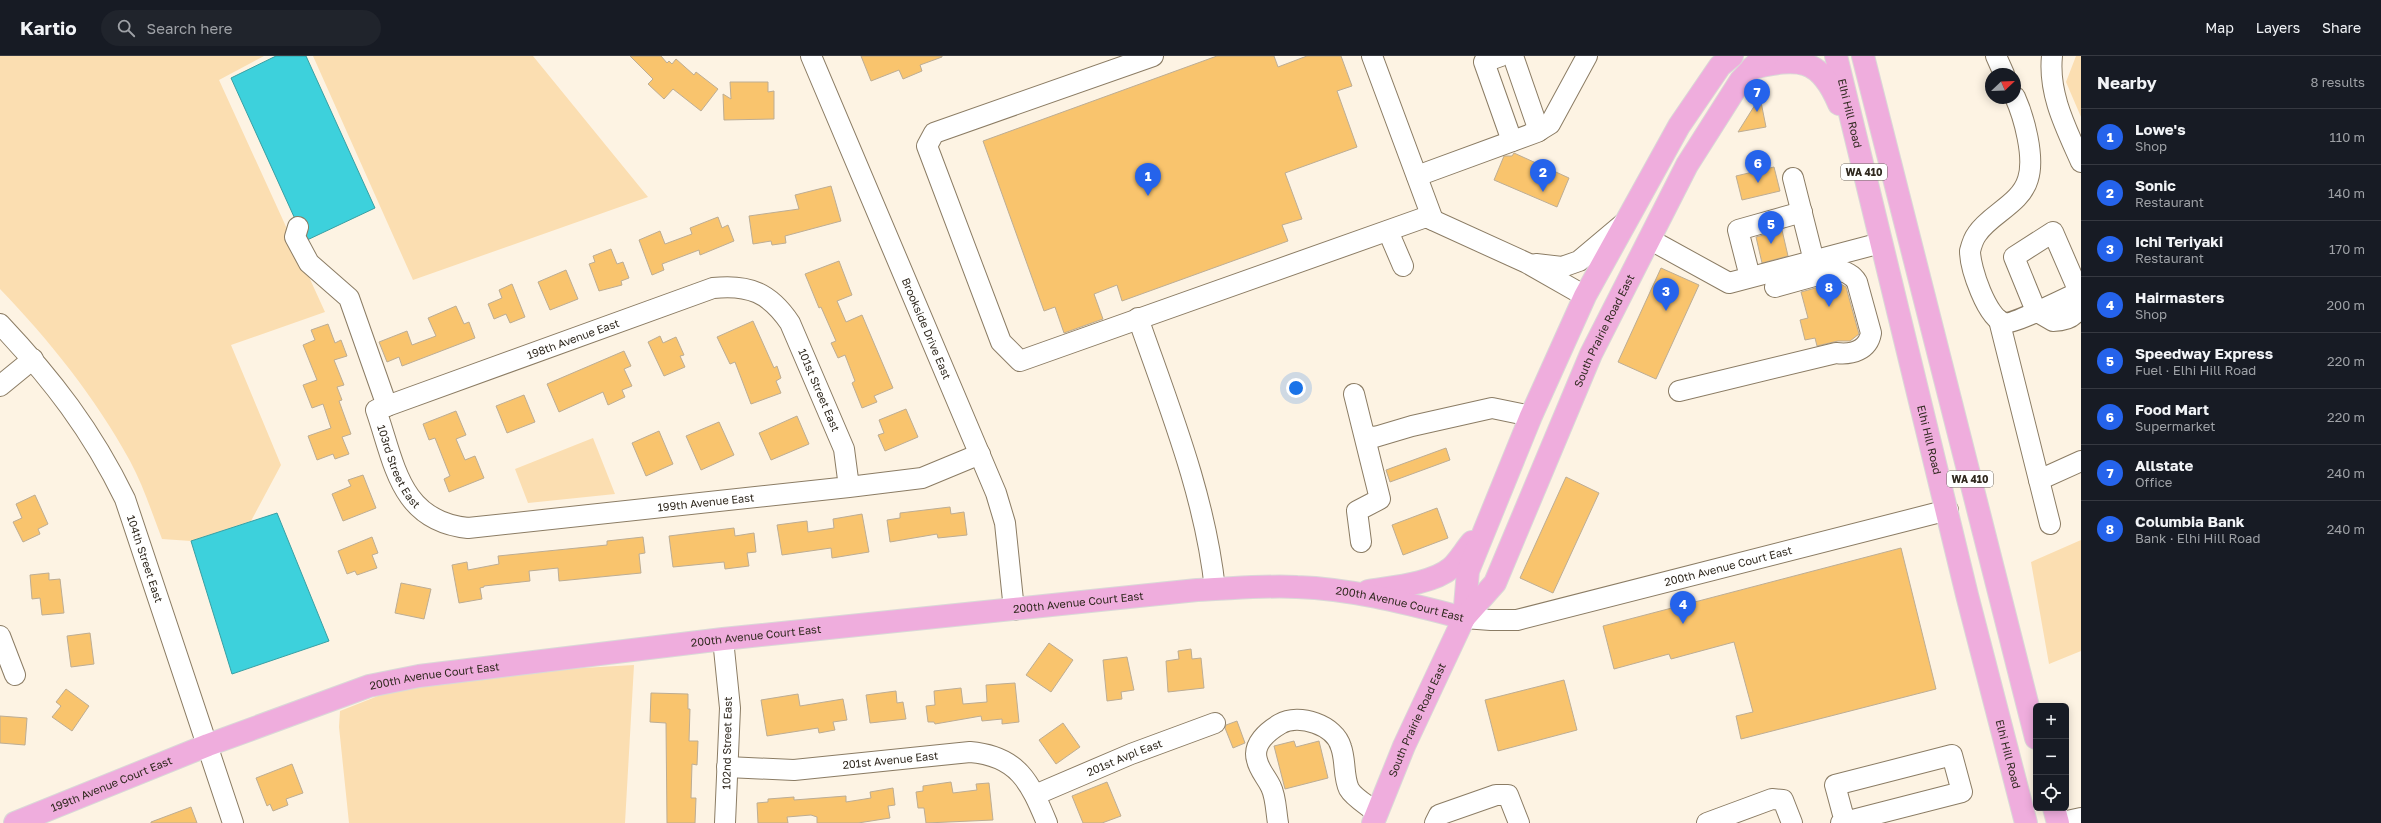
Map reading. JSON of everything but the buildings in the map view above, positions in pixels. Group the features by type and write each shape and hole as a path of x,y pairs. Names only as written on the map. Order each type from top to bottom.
{"main road":[{"name":"Elhi Hill Road","path":"1836,56 1881,244 2026,823"},
{"name":"WA 410","path":"1863,56 2033,726"},
{"name":"South Prairie Road East","path":"1464,618 1468,571 1531,416 1585,296 1679,126 1725,59"},
{"path":"1760,62 1789,60 1805,62 1826,79 1838,102 1865,179"},
{"name":"South Prairie Road East","path":"1375,818 1404,746 1464,618 1495,583 1591,354 1687,165 1741,80 1760,62"},
{"path":"1354,594 1419,582 1440,575 1451,568 1487,526"},
{"name":"200th Avenue Court East","path":"208,745 369,686 418,676 723,639 1215,589 1297,587 1379,597 1464,618"},
{"name":"199th Avenue Court East","path":"15,823 208,745"},
{"path":"2055,811 2058,823"}],"street":[{"name":"Brookside Drive East","path":"811,56 996,494 1005,523 1014,610"},
{"path":"1153,56 934,133 927,146 1001,342 1020,361 1426,217 1527,263 1585,296"},
{"path":"1372,56 1433,220"},
{"path":"1501,56 1484,62 1512,141"},
{"path":"1513,56 1539,131"},
{"path":"1417,176 1539,131 1550,124 1588,56"},
{"path":"1996,56 2001,68"},
{"path":"2052,56 2052,82 2058,106 2081,162"},
{"path":"2018,104 2024,122 2030,165 2028,180 2021,192 1977,234 1970,250 1978,285 1995,317 2005,323 2011,322 2080,292 2053,232 2014,257 2036,311"},
{"path":"1793,178 1814,261"},
{"path":"1750,278 1738,230 1802,212"},
{"path":"1527,263 1562,266 1579,261 1625,223"},
{"name":"103rd Street East","path":"298,226 295,237 309,263 349,298 403,486 410,499 430,517"},
{"path":"1388,231 1403,266"},
{"path":"1649,240 1729,283 1881,244"},
{"path":"1679,391 1836,353 1846,354 1864,347 1870,340 1870,333 1857,282 1853,276 1843,270 1836,270 1776,287"},
{"name":"198th Avenue East","path":"381,408 713,288 731,286 749,289 771,300"},
{"name":"101st Street East","path":"771,300 782,310 790,323 832,421 846,459 850,487"},
{"path":"1138,318 1186,455 1204,515 1211,549 1215,589"},
{"path":"1999,320 2050,524"},
{"name":"104th Street East","path":"0,324 33,359 74,410 90,434 125,500 233,823"},
{"path":"0,386 33,359"},
{"path":"1354,394 1366,436 1380,499 1357,511 1361,542"},
{"path":"1366,436 1375,437 1492,408 1531,416"},
{"name":"199th Avenue East","path":"430,517 451,526 468,528 850,487 922,478 980,454"},
{"path":"2039,480 2081,461"},
{"name":"200th Avenue Court East","path":"1464,618 1517,620 1948,510"},
{"path":"0,636 15,675"},
{"name":"102nd Street East","path":"723,639 730,708 725,823"},
{"path":"1278,823 1272,788 1256,759 1258,747 1270,729 1282,722 1301,719 1313,721 1332,734 1341,746 1346,782 1350,791 1375,818"},
{"name":"201st Avpl East","path":"1035,795 1132,754 1215,723"},
{"name":"201st Avenue East","path":"727,767 794,770 970,752 985,753 1002,759 1014,767 1027,780 1035,795"},
{"path":"1952,755 1962,792 1843,823 1835,785 1952,755"},
{"path":"1035,795 1047,823"},
{"path":"1435,823 1439,815 1496,795 1508,795 1519,823"},
{"path":"1707,823 1772,799 1783,800 1792,823"},
{"path":"2058,823 2081,818"}],"shaded area":[{"path":"0,56 264,56 219,80 325,312 231,345 281,465 251,521 191,541 162,539 135,470 102,414 71,370 54,349 0,289"},
{"path":"313,56 533,56 648,197 413,280"},
{"path":"2076,56 2081,56 2081,117 2066,82"},
{"path":"593,438 615,494 528,503 515,469"},
{"path":"2081,540 2081,651 2049,664 2031,562"},
{"path":"634,665 625,823 349,823 339,727 340,711 383,694 440,684 566,669"}],"water":[{"path":"276,56 306,56 375,208 305,241 231,78"},
{"path":"277,513 329,641 232,674 191,541"}],"place":[{"name":"Allstate","path":"1757,112"},
{"name":"Food Mart","path":"1758,183"},
{"name":"Sonic","path":"1543,192"},
{"name":"Lowe's","path":"1148,196"},
{"name":"Speedway Express","path":"1771,244"},
{"name":"Columbia Bank","path":"1829,307"},
{"name":"Ichi Teriyaki","path":"1666,311"},
{"name":"Hairmasters","path":"1683,624"}]}
